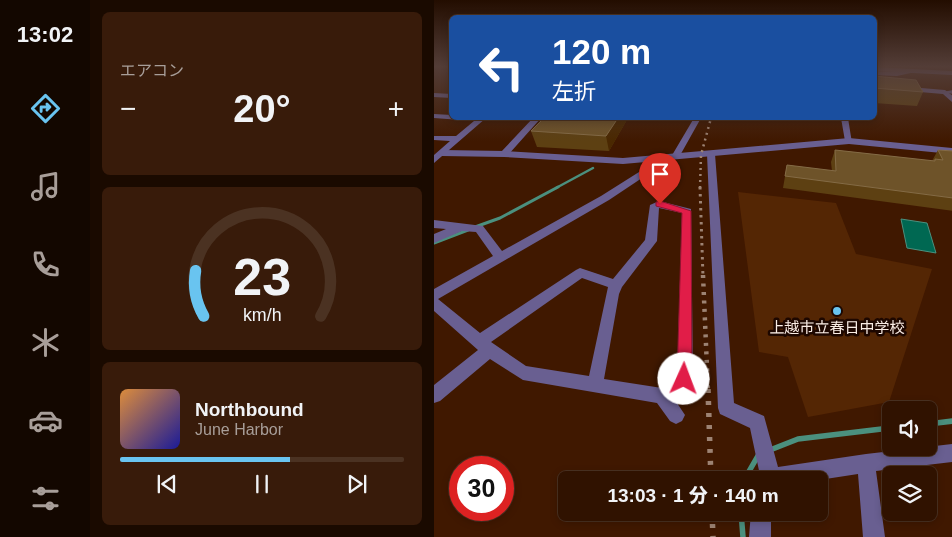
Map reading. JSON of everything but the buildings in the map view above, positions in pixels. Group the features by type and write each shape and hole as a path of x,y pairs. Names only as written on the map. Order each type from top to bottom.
{"street":[{"path":"949,92 952,101"},
{"path":"434,95 449,96"},
{"path":"434,116 449,117"},
{"path":"434,160 480,120"},
{"path":"504,154 535,120"},
{"path":"434,295 606,198 670,158 696,120"},
{"path":"844,120 849,142"},
{"path":"434,138 458,139"},
{"path":"442,153 504,154 623,161 849,142 952,151"},
{"path":"711,154 726,408 758,422 769,471"},
{"path":"434,303 484,346 523,373 595,385 662,396 675,393 680,389 684,379 687,211 660,204 654,207 651,241 616,285 612,294 595,385"},
{"path":"434,224 479,229 500,257"},
{"path":"434,239 462,226"},
{"path":"434,395 484,346 580,273 616,285"},
{"path":"662,396 676,415"},
{"path":"818,471 952,452"},
{"path":"866,463 874,537"},
{"path":"760,537 761,521"}],"shaded area":[{"path":"738,192 836,203 856,254 932,269 889,401 808,417 788,357 759,352"}],"water":[{"path":"901,219 927,223 936,253 907,248"}],"waterway":[{"path":"556,188 593,168"},
{"path":"475,227 500,218 558,187"},
{"path":"434,243 468,230"},
{"path":"937,423 953,421"},
{"path":"770,450 798,439 882,429"},
{"path":"749,471 759,454"},
{"path":"742,521 743,537"}],"railway":[{"path":"700,187 701,155 710,120"},
{"path":"700,187 703,277"},
{"path":"703,275 708,391"},
{"path":"708,389 711,471"},
{"path":"712,521 713,537"}],"place":[{"name":"上越市立春日中学校","path":"837,311"}],"route":[{"path":"660,204 687,211 684,379"}]}
